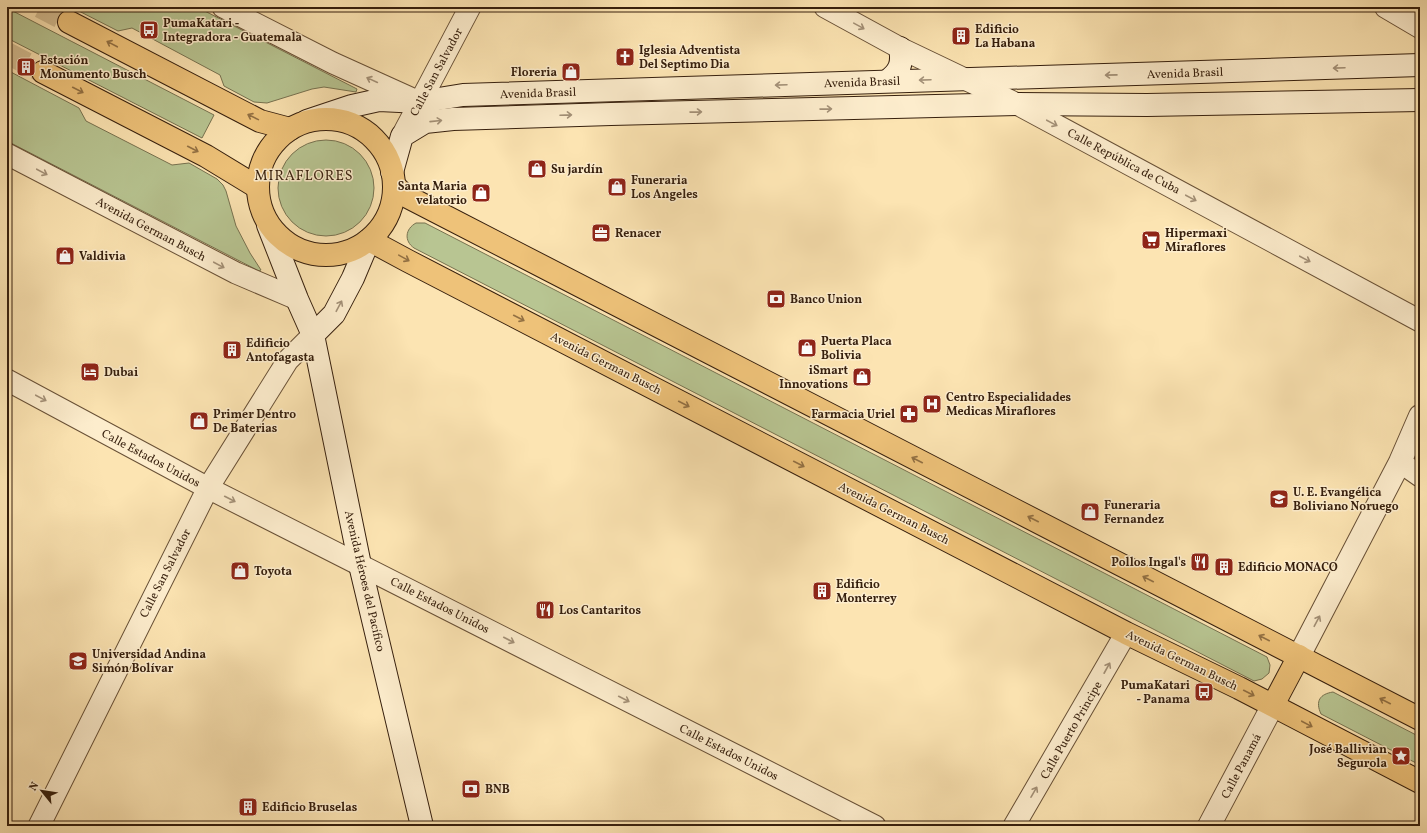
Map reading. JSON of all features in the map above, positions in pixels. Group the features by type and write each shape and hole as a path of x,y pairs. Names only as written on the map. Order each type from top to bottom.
{"main road":[{"path":"1386,7 1420,27"},
{"path":"69,22 260,121 298,125 326,119 343,121 360,128 373,136 382,148 393,178 404,194 1420,719"},
{"path":"887,81 895,75 900,67 902,57 900,48"},
{"name":"Avenida Brasil","path":"298,125 352,106 379,100 420,102 463,95 1420,65"},
{"path":"1372,67 1375,101"},
{"path":"1267,103 1268,70"},
{"path":"43,72 206,156 257,187"},
{"path":"1145,74 1147,105"},
{"path":"854,83 854,108"},
{"path":"743,86 744,111"},
{"path":"610,91 611,114"},
{"name":"Avenida Brasil","path":"402,136 426,122 453,119 1017,104 1147,105 1420,100"},
{"path":"298,125 276,140 266,154 259,170 257,187 260,207 268,225 285,243 302,252 314,255 326,256 341,254 356,248 369,240 380,228 388,215 392,200 393,178 402,136"},
{"name":"Avenida Héroes del Pacífico","path":"268,225 297,299 314,335 360,565 422,826"},
{"path":"314,335 334,314 369,240"},
{"name":"Avenida German Busch","path":"369,240 1126,633 1273,705 1420,782"},
{"path":"1273,705 1400,462 1420,416"},
{"name":"Calle Panamá","path":"1209,826 1273,705"}],"street":[{"path":"223,7 333,63 420,102"},
{"name":"Calle San Salvador","path":"402,136 470,7"},
{"name":"Calle República de Cuba","path":"825,7 900,48 1017,104 1420,321"},
{"name":"Avenida German Busch","path":"7,154 236,273 297,299"},
{"name":"Calle San Salvador","path":"39,826 208,488 288,360 314,335"},
{"name":"Calle Estados Unidos","path":"7,380 208,488 875,826"},
{"path":"1400,462 1420,476"},
{"name":"Calle Puerto Principe","path":"1014,826 1126,633"}],"green space":[{"path":"71,7 197,7 357,89 356,92 324,87 312,89 267,103 254,102 224,86 220,75 132,28 118,31"},
{"path":"7,8 214,115 202,138 7,38"},
{"path":"7,70 79,108 86,121 172,165 189,163 217,179 226,191 236,226 261,270 259,271 7,141"},
{"path":"326,140 344,144 353,148 360,154 366,161 370,170 374,188 370,206 366,215 360,222 353,228 344,232 326,236 308,232 299,228 292,222 286,215 282,206 278,188 282,170 286,161 292,154 299,148 308,144"},
{"path":"416,223 425,223 1267,657 1270,665 1269,673 1262,679 1254,681 414,248 407,239 407,235 410,228"},
{"path":"1333,692 1420,737 1420,765 1321,714 1319,709 1320,699 1325,694"}],"tunnel":[{"path":"40,7 69,22"},
{"path":"7,53 43,72"}],"place":[{"name":"PumaKatari - Integradora - Guatemala","path":"149,30"},
{"name":"Edificio La Habana","path":"961,36"},
{"name":"Iglesia Adventista Del Septimo Dia","path":"625,57"},
{"name":"Estación Monumento Busch","path":"26,67"},
{"name":"Floreria","path":"571,72"},
{"name":"Su jardín","path":"537,169"},
{"name":"Funeraria Los Angeles","path":"617,187"},
{"name":"Santa Maria velatorio","path":"481,193"},
{"name":"Renacer","path":"601,233"},
{"name":"Hipermaxi Miraflores","path":"1151,240"},
{"name":"Valdivia","path":"65,256"},
{"name":"Banco Union","path":"776,299"},
{"name":"Puerta Placa Bolivia","path":"807,348"},
{"name":"Edificio Antofagasta","path":"232,350"},
{"name":"Dubai","path":"90,372"},
{"name":"iSmart Innovations","path":"862,377"},
{"name":"Centro Especialidades Medicas Miraflores","path":"932,404"},
{"name":"Farmacia Uriel","path":"909,414"},
{"name":"Primer Dentro De Baterias","path":"199,421"},
{"name":"U. E. Evangélica Boliviano Noruego","path":"1279,499"},
{"name":"Funeraria Fernandez","path":"1090,512"},
{"name":"Pollos Ingal's","path":"1200,562"},
{"name":"Edificio MONACO","path":"1224,567"},
{"name":"Toyota","path":"240,571"},
{"name":"Edificio Monterrey","path":"822,591"},
{"name":"Los Cantaritos","path":"545,610"},
{"name":"Universidad Andina Simón Bolívar","path":"78,661"},
{"name":"PumaKatari - Panama","path":"1204,692"},
{"name":"José Ballivian Segurola","path":"1401,756"},
{"name":"BNB","path":"471,789"},
{"name":"Edificio Bruselas","path":"248,807"}],"district":[{"name":"MIRAFLORES","path":"304,175"}]}
